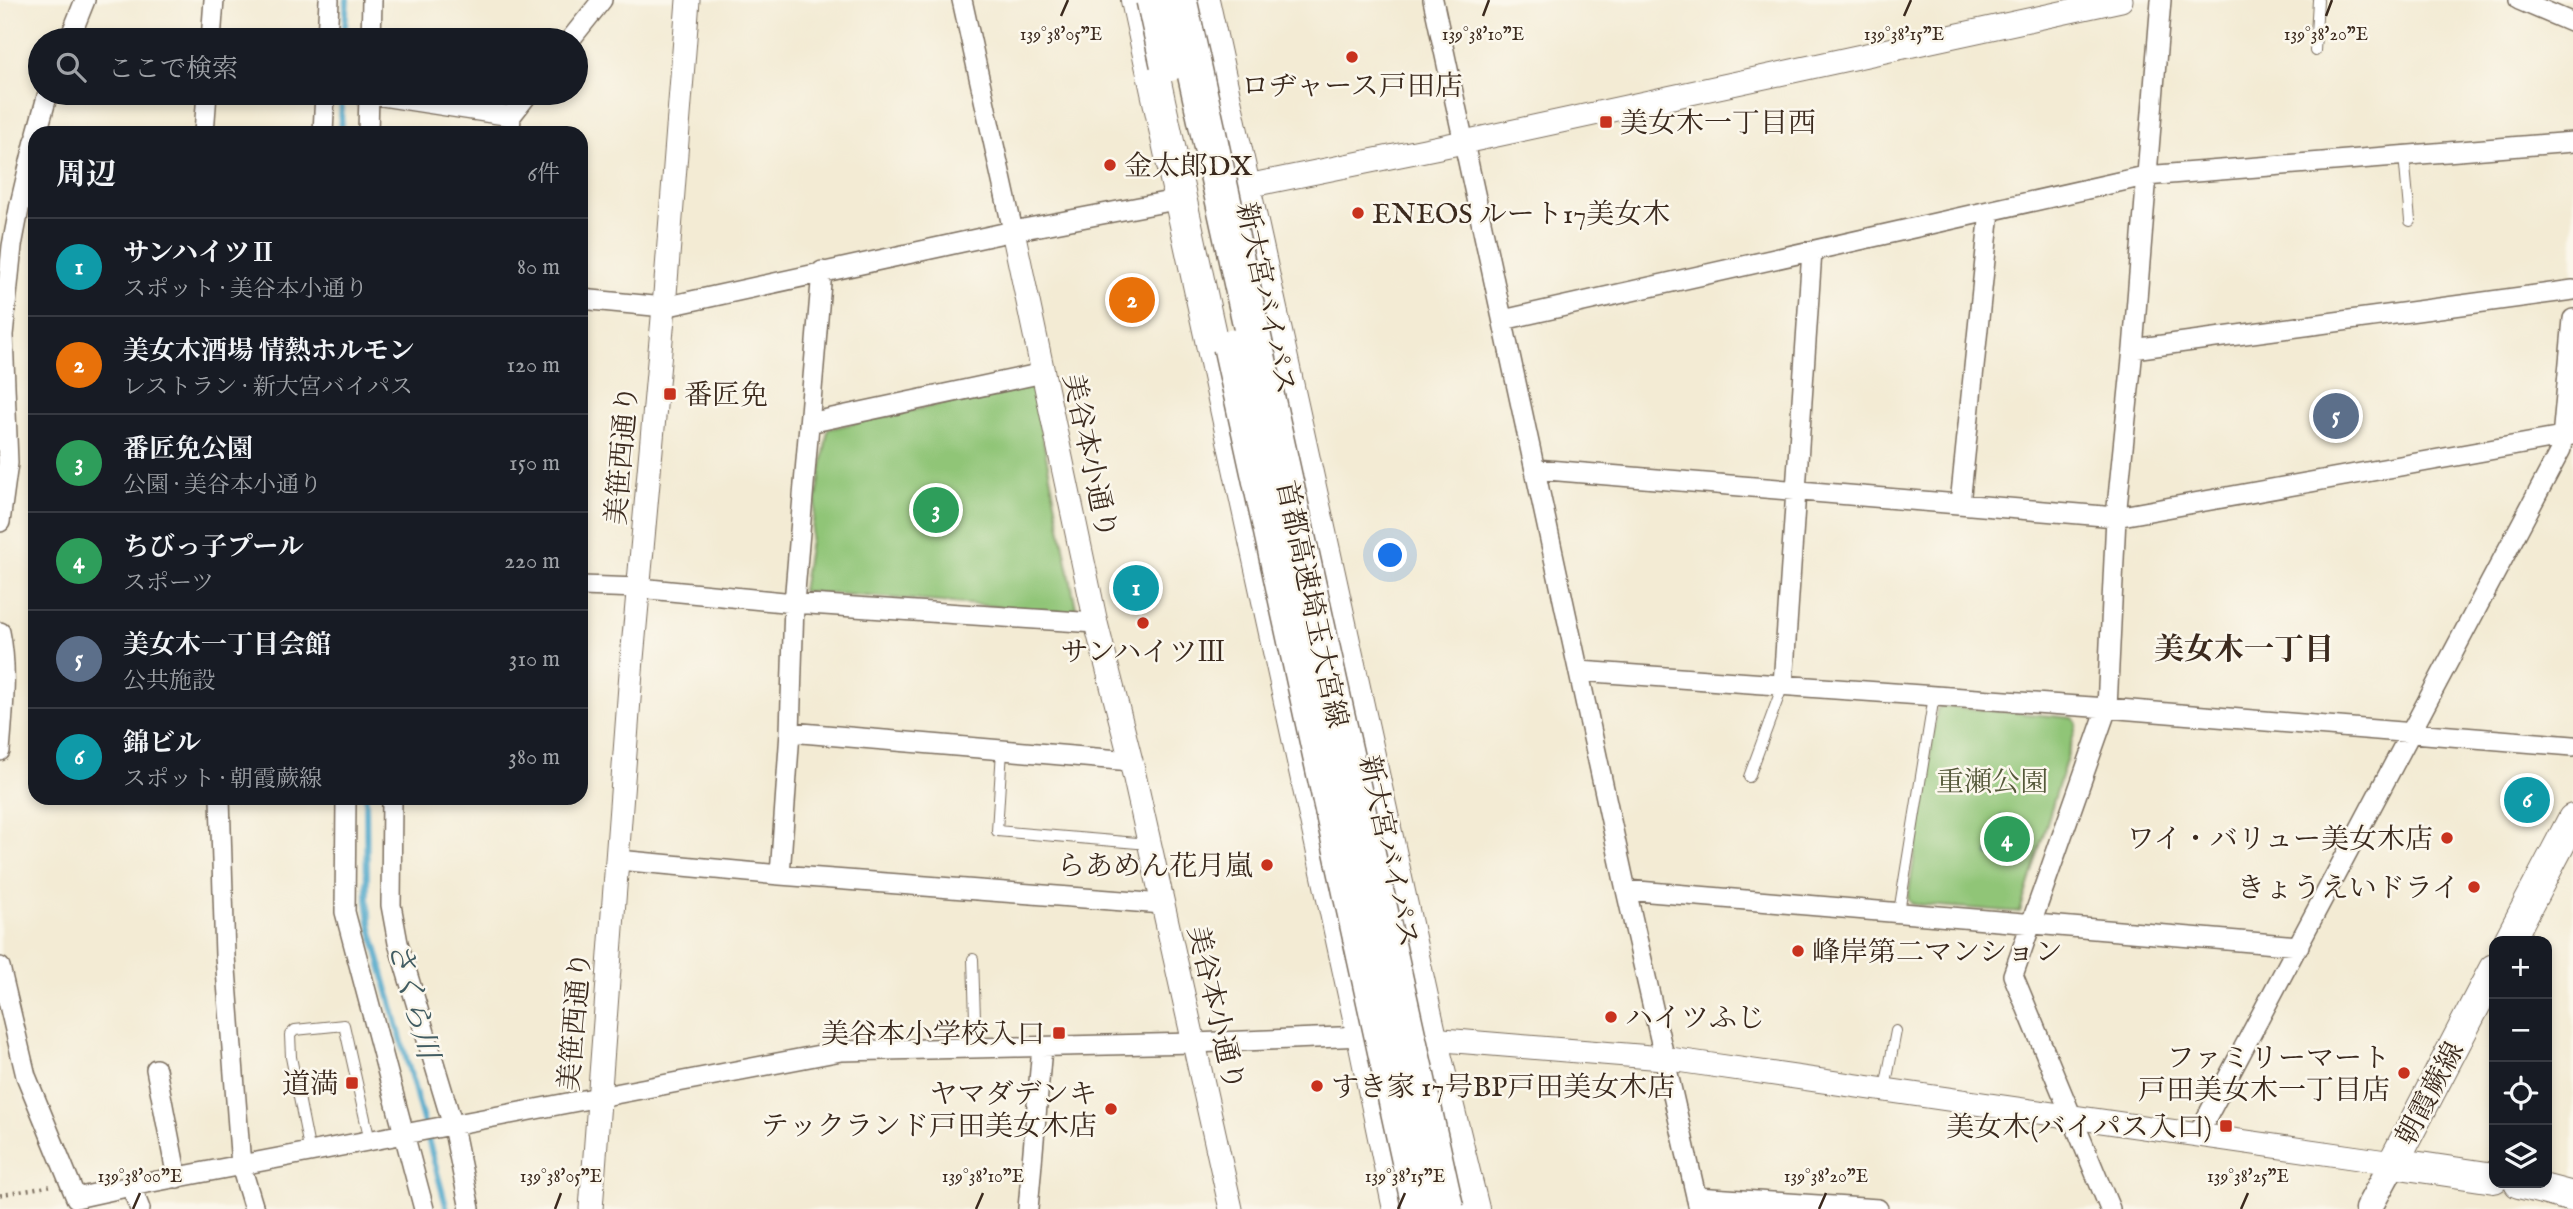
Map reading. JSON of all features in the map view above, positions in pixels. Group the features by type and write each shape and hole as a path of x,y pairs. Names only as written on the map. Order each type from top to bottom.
{"highway":[{"path":"1137,0 1399,1209"},
{"name":"首都高速埼玉大宮線","path":"1154,0 1420,1209"},
{"name":"首都高速埼玉大宮線","path":"1179,0 1446,1209"},
{"name":"新大宮バイパス","path":"1203,0 1431,1038 1472,1209"}],"main road":[{"path":"2512,936 2573,819"},
{"name":"朝霞蕨線","path":"2489,979 2393,1163 2489,1177"},
{"path":"2368,1209 2393,1163"},
{"path":"2538,1188 2573,1197"}],"street":[{"path":"74,28 85,0"},
{"path":"212,28 214,0"},
{"path":"327,28 328,0"},
{"path":"371,28 372,0"},
{"path":"580,28 602,0"},
{"name":"美笹西通り","path":"591,1209 688,0"},
{"name":"美谷本小通り","path":"962,0 1096,623 1131,761 1231,1209"},
{"path":"1433,0 1663,1058 1698,1203 1878,1209"},
{"path":"1242,187 1464,142 2121,0"},
{"path":"2110,1209 2012,975 2107,708 2116,517 2133,348 2161,0"},
{"path":"2519,0 2573,23"},
{"path":"39,126 45,105"},
{"path":"205,126 206,105"},
{"path":"323,126 324,105"},
{"path":"368,126 369,105"},
{"path":"424,105 511,124 522,105"},
{"path":"1503,320 2145,176 2573,142"},
{"path":"0,522 8,463 3,335 12,246 28,169"},
{"path":"588,300 664,307 1013,231 1181,199"},
{"path":"1960,504 1990,211"},
{"path":"1783,685 1812,251"},
{"path":"780,875 790,732 794,603 822,271"},
{"path":"2133,348 2573,290"},
{"path":"2197,1135 2568,436 2573,318"},
{"path":"809,423 1043,373"},
{"path":"1535,469 2116,517 2568,436"},
{"path":"588,586 1096,623"},
{"path":"0,632 4,675 0,751"},
{"path":"1579,671 2107,708 2410,735 2573,746"},
{"path":"790,732 1131,761"},
{"path":"220,805 225,956 241,1166 254,1209"},
{"path":"346,805 345,912 408,1135 424,1209"},
{"path":"392,805 391,905 398,943 445,1127 470,1209"},
{"path":"618,860 1163,904"},
{"path":"1626,890 2299,946"},
{"path":"0,967 26,1076 76,1198 841,1051 1194,1043 1363,1036 1431,1038 1663,1058 2393,1163"},
{"path":"1029,1208 1042,1047"},
{"path":"156,1069 177,1178"},
{"path":"131,1186 140,1209"}],"lane":[{"path":"2315,51 2318,0"},
{"path":"2404,155 2410,221"},
{"path":"1749,777 1783,685"},
{"path":"1899,912 1934,696"},
{"path":"1002,750 997,831 1150,844"},
{"path":"973,959 976,1048"},
{"path":"310,1153 291,1057 290,1035 295,1030 344,1025 370,1142"},
{"path":"1885,1091 1896,1031"}],"path":[{"path":"0,1195 50,1186"}],"green space":[{"path":"1032,384 1077,613 802,591 828,429"},
{"name":"重瀬公園","path":"1942,706 2073,718 2077,724 2020,912 1912,904 1908,898 1937,709"}],"water":[{"path":"2001,816 2027,824 2014,863 1988,855"}],"waterway":[{"name":"さくら川","path":"345,28 347,0"},
{"name":"さくら川","path":"341,126 342,105"},
{"name":"さくら川","path":"366,805 367,899 371,928 447,1209"}],"place":[{"name":"ロヂャース戸田店","path":"1352,57"},
{"name":"美女木一丁目西","path":"1606,122"},
{"name":"金太郎DX","path":"1110,165"},
{"name":"ENEOS ルート17美女木","path":"1358,213"},
{"name":"美女木酒場 情熱ホルモン","path":"1132,300"},
{"name":"番匠免","path":"670,394"},
{"name":"美女木一丁目会館","path":"2336,416"},
{"name":"番匠免公園","path":"936,510"},
{"name":"サンハイツⅡ","path":"1136,588"},
{"name":"サンハイツⅢ","path":"1143,623"},
{"name":"錦ビル","path":"2527,800"},
{"name":"ワイ・バリュー美女木店","path":"2447,838"},
{"name":"ちびっ子プール","path":"2007,839"},
{"name":"らあめん花月嵐","path":"1267,865"},
{"name":"きょうえいドライ","path":"2474,887"},
{"name":"峰岸第二マンション","path":"1798,951"},
{"name":"ハイツふじ","path":"1611,1017"},
{"name":"美谷本小学校入口","path":"1059,1033"},
{"name":"ファミリーマート 戸田美女木一丁目店","path":"2404,1073"},
{"name":"道満","path":"352,1083"},
{"name":"すき家 17号BP戸田美女木店","path":"1317,1086"},
{"name":"ヤマダデンキ テックランド戸田美女木店","path":"1111,1109"},
{"name":"美女木(バイパス入口)","path":"2226,1126"}],"district":[{"name":"美女木一丁目","path":"2244,649"}]}
